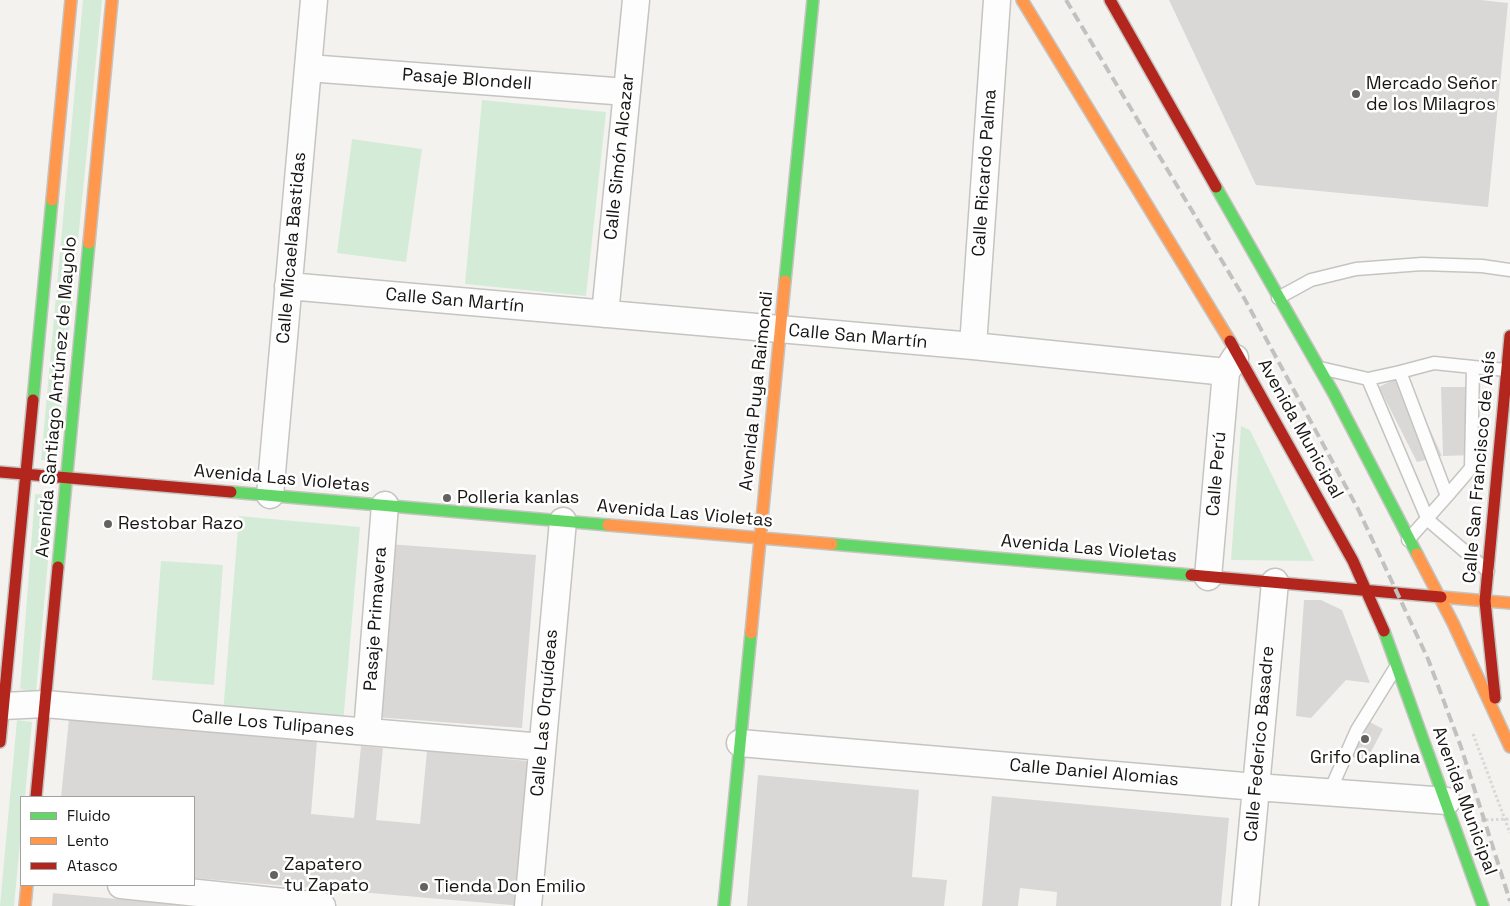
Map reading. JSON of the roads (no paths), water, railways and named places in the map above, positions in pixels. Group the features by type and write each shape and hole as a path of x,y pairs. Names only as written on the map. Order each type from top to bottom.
{"street":[{"name":"Avenida Santiago Antúnez de Mayolo","path":"0,742 71,0"},
{"name":"Avenida Santiago Antúnez de Mayolo","path":"36,796 112,0"},
{"name":"Calle Micaela Bastidas","path":"270,495 314,0"},
{"name":"Calle Simón Alcazar","path":"605,314 636,0"},
{"name":"Avenida Puya Raimondi","path":"724,906 813,0"},
{"name":"Calle Ricardo Palma","path":"973,346 997,0"},
{"name":"Avenida Municipal","path":"1022,0 1232,363 1368,590 1448,801 1483,906"},
{"path":"1110,0 1334,394 1439,597 1510,748"},
{"name":"Pasaje Blondell","path":"308,68 627,92"},
{"name":"Calle San Martín","path":"288,286 973,346 1232,363"},
{"name":"Calle San Francisco de Asís","path":"1497,720 1485,601 1507,406 1507,370 1510,336"},
{"name":"Calle Perú","path":"1208,577 1232,363"},
{"name":"Avenida Las Violetas","path":"0,472 1510,603"},
{"name":"Pasaje Primavera","path":"367,732 385,505"},
{"name":"Calle Las Orquídeas","path":"528,906 563,521"},
{"name":"Calle Federico Basadre","path":"1245,906 1275,582"},
{"name":"Calle Los Tulipanes","path":"4,706 45,704 542,747"},
{"name":"Calle Daniel Alomias","path":"740,743 1329,793 1448,801"},
{"path":"25,906 27,886"},
{"path":"131,886 322,906"}],"lane":[{"path":"1278,298 1311,280 1356,269 1422,264 1482,266 1510,270"},
{"path":"1317,367 1368,379 1434,363 1507,370"},
{"path":"1408,540 1428,520 1471,468 1472,367"},
{"path":"1400,372 1447,496"},
{"path":"1368,379 1428,520 1488,572"},
{"path":"1329,793 1357,730 1396,667"}],"railway":[{"path":"1066,0 1243,296 1358,509 1428,659 1461,747 1510,901"}],"place":[{"name":"Mercado Señor de los Milagros","path":"1356,94"},
{"name":"Polleria kanlas","path":"447,498"},
{"name":"Restobar Razo","path":"108,524"},
{"name":"Grifo Caplina","path":"1365,739"},
{"name":"Zapatero tu Zapato","path":"274,875"},
{"name":"Tienda Don Emilio","path":"424,887"}]}
